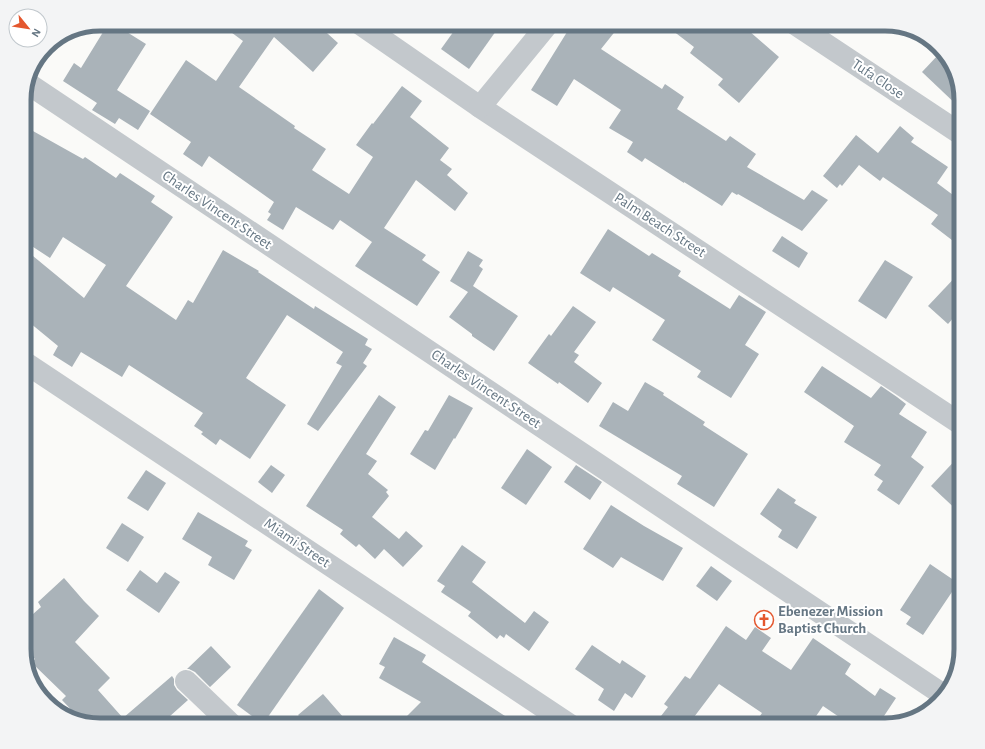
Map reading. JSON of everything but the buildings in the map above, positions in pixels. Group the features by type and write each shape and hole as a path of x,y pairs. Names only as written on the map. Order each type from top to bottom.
{"street":[{"name":"Palm Beach Street","path":"370,31 480,107 954,419"},
{"path":"480,107 542,31"},
{"name":"Tufa Close","path":"806,31 954,129"},
{"name":"Charles Vincent Street","path":"32,86 939,692"},
{"name":"Miami Street","path":"31,367 559,718"},
{"path":"186,681 225,718"}],"place":[{"name":"Ebenezer Mission Baptist Church","path":"764,620"}]}
